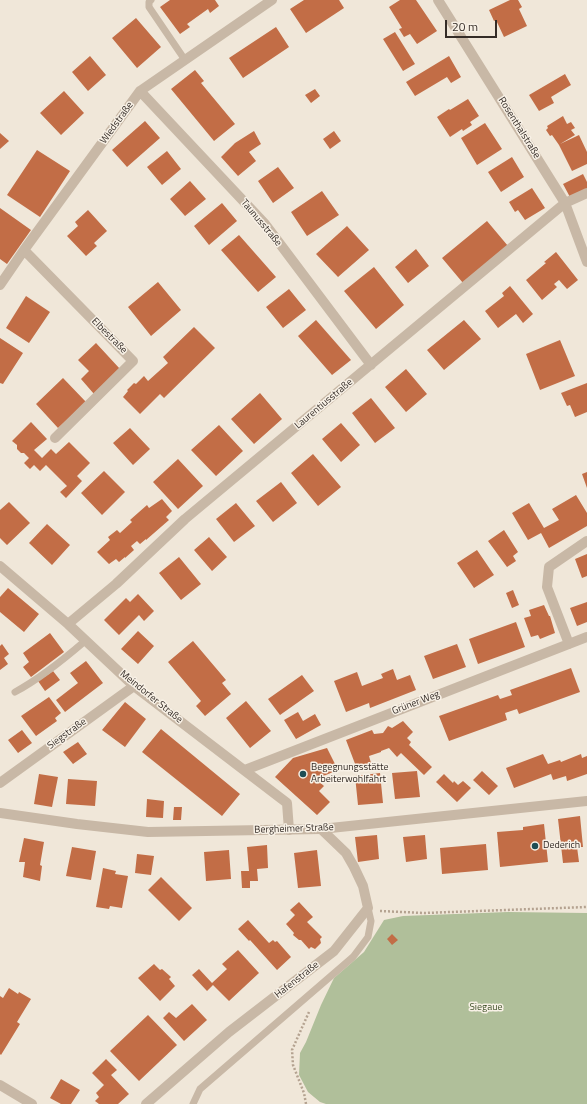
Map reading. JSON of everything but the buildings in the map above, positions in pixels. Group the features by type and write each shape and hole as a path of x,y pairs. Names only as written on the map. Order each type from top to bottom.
{"street":[{"name":"Wiedstraße","path":"0,285 140,91 272,0"},
{"name":"Rosenthalstraße","path":"438,0 565,203 587,262"},
{"name":"Taunusstraße","path":"140,91 265,224 371,365"},
{"name":"Laurentiusstraße","path":"68,624 116,584 185,519 565,203 587,193"},
{"name":"Elbestraße","path":"24,250 133,361 56,438"},
{"path":"569,644 547,587 549,567 587,541"},
{"name":"Meindorfer Straße","path":"0,566 68,624 134,686 287,802 289,830"},
{"name":"Grüner Weg","path":"245,770 587,637"},
{"name":"Siegstraße","path":"0,783 134,686"},
{"name":"Bergheimer Straße","path":"0,813 148,832 289,830 321,829 587,801"},
{"path":"321,829 346,853 354,866 363,886 368,908"},
{"name":"Hafenstraße","path":"146,1104 229,1032 334,951 368,908"},
{"path":"0,1085 32,1104"}],"lane":[{"path":"151,0 149,2 149,7 185,60"},
{"path":"15,692 27,686 52,669 85,641"},
{"path":"193,1104 200,1089 353,957 368,937 371,921 368,908"}],"path":[{"path":"368,908 384,912 424,913 587,908"},
{"path":"307,1104 293,1065 292,1050 311,1008"}],"green space":[{"name":"Siegaue","path":"508,912 587,913 587,1104 326,1104 320,1102 308,1092 299,1075 300,1053 321,1005 334,978 364,952 384,920 403,916"}],"place":[{"name":"Begegnungsstätte Arbeiterwohlfahrt","path":"303,774"},
{"name":"Dederich","path":"535,846"}]}
